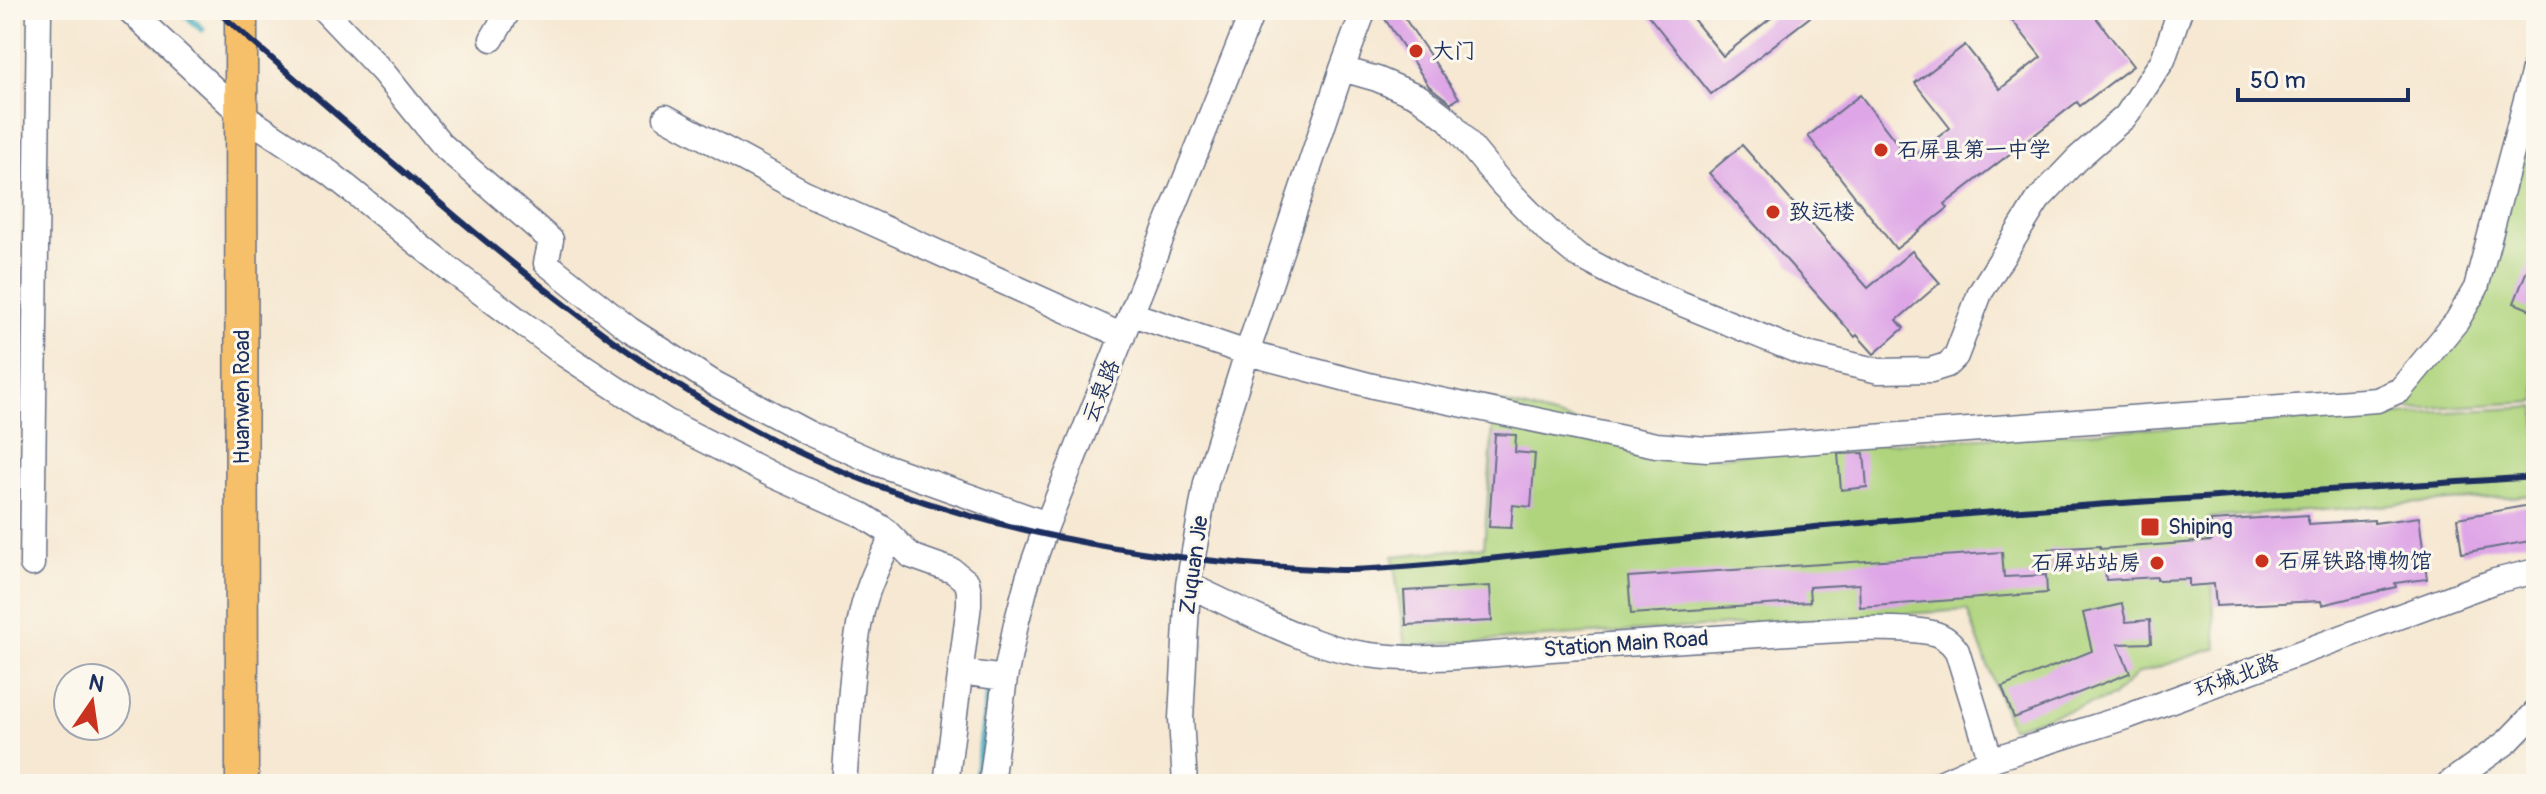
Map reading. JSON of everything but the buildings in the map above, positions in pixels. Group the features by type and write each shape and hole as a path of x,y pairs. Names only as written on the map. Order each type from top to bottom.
{"main road":[{"name":"Huanwen Road","path":"241,10 242,784"}],"street":[{"path":"32,564 39,10"},
{"path":"129,10 241,114 330,173 507,313 613,388 722,451 862,515 911,556 953,571 967,582 969,605 946,784"},
{"path":"324,10 383,72 441,144 551,240 546,263 629,329 712,382 808,433 879,464 1047,524"},
{"path":"492,39 509,10"},
{"name":"云泉路","path":"991,784 1005,678 1028,578 1253,10"},
{"name":"Zuquan Jie","path":"1185,784 1181,719 1188,585 1206,483 1364,10"},
{"path":"1342,69 1377,79 1419,97 1449,120 1501,183 1547,230 1577,255 1624,280 1802,353 1879,371 1931,370 1947,365 1956,356 1980,293 2038,200 2077,159 2126,116 2163,60 2180,10"},
{"path":"666,117 804,192 1127,325 1373,386 1656,445 1707,449 2377,400 2400,390 2457,321 2476,288 2536,62"},
{"path":"844,784 862,609 874,572 892,537"},
{"name":"环城北路","path":"1938,784 1991,761 2126,717 2495,581 2536,571"},
{"name":"Station Main Road","path":"1188,585 1313,641 1347,651 1386,657 1467,656 1803,632 1929,632 1946,639 1957,651 1991,761"},
{"path":"960,672 1005,678"},
{"path":"2448,784 2507,742 2536,712"}],"green space":[{"path":"2536,102 2536,402 2410,409 2406,392 2476,306"},
{"path":"1495,401 1715,457 1872,444 2536,407 2536,495 2208,518 2216,648 2137,674 2113,697 2011,728 1967,610 1405,646 1393,556 1484,547"}],"waterway":[{"path":"180,10 202,29"},
{"path":"976,784 988,690"}],"railway":[{"path":"216,10 510,261 626,350 706,403 843,472 949,510 1058,537 1169,556 1350,570 1421,566 1945,516 2536,477"}],"place":[{"name":"大门","path":"1416,51"},
{"name":"石屏县第一中学","path":"1881,150"},
{"name":"致远楼","path":"1773,212"},
{"name":"Shiping","path":"2150,527"},
{"name":"石屏铁路博物馆","path":"2262,561"},
{"name":"石屏站站房","path":"2157,563"}]}
